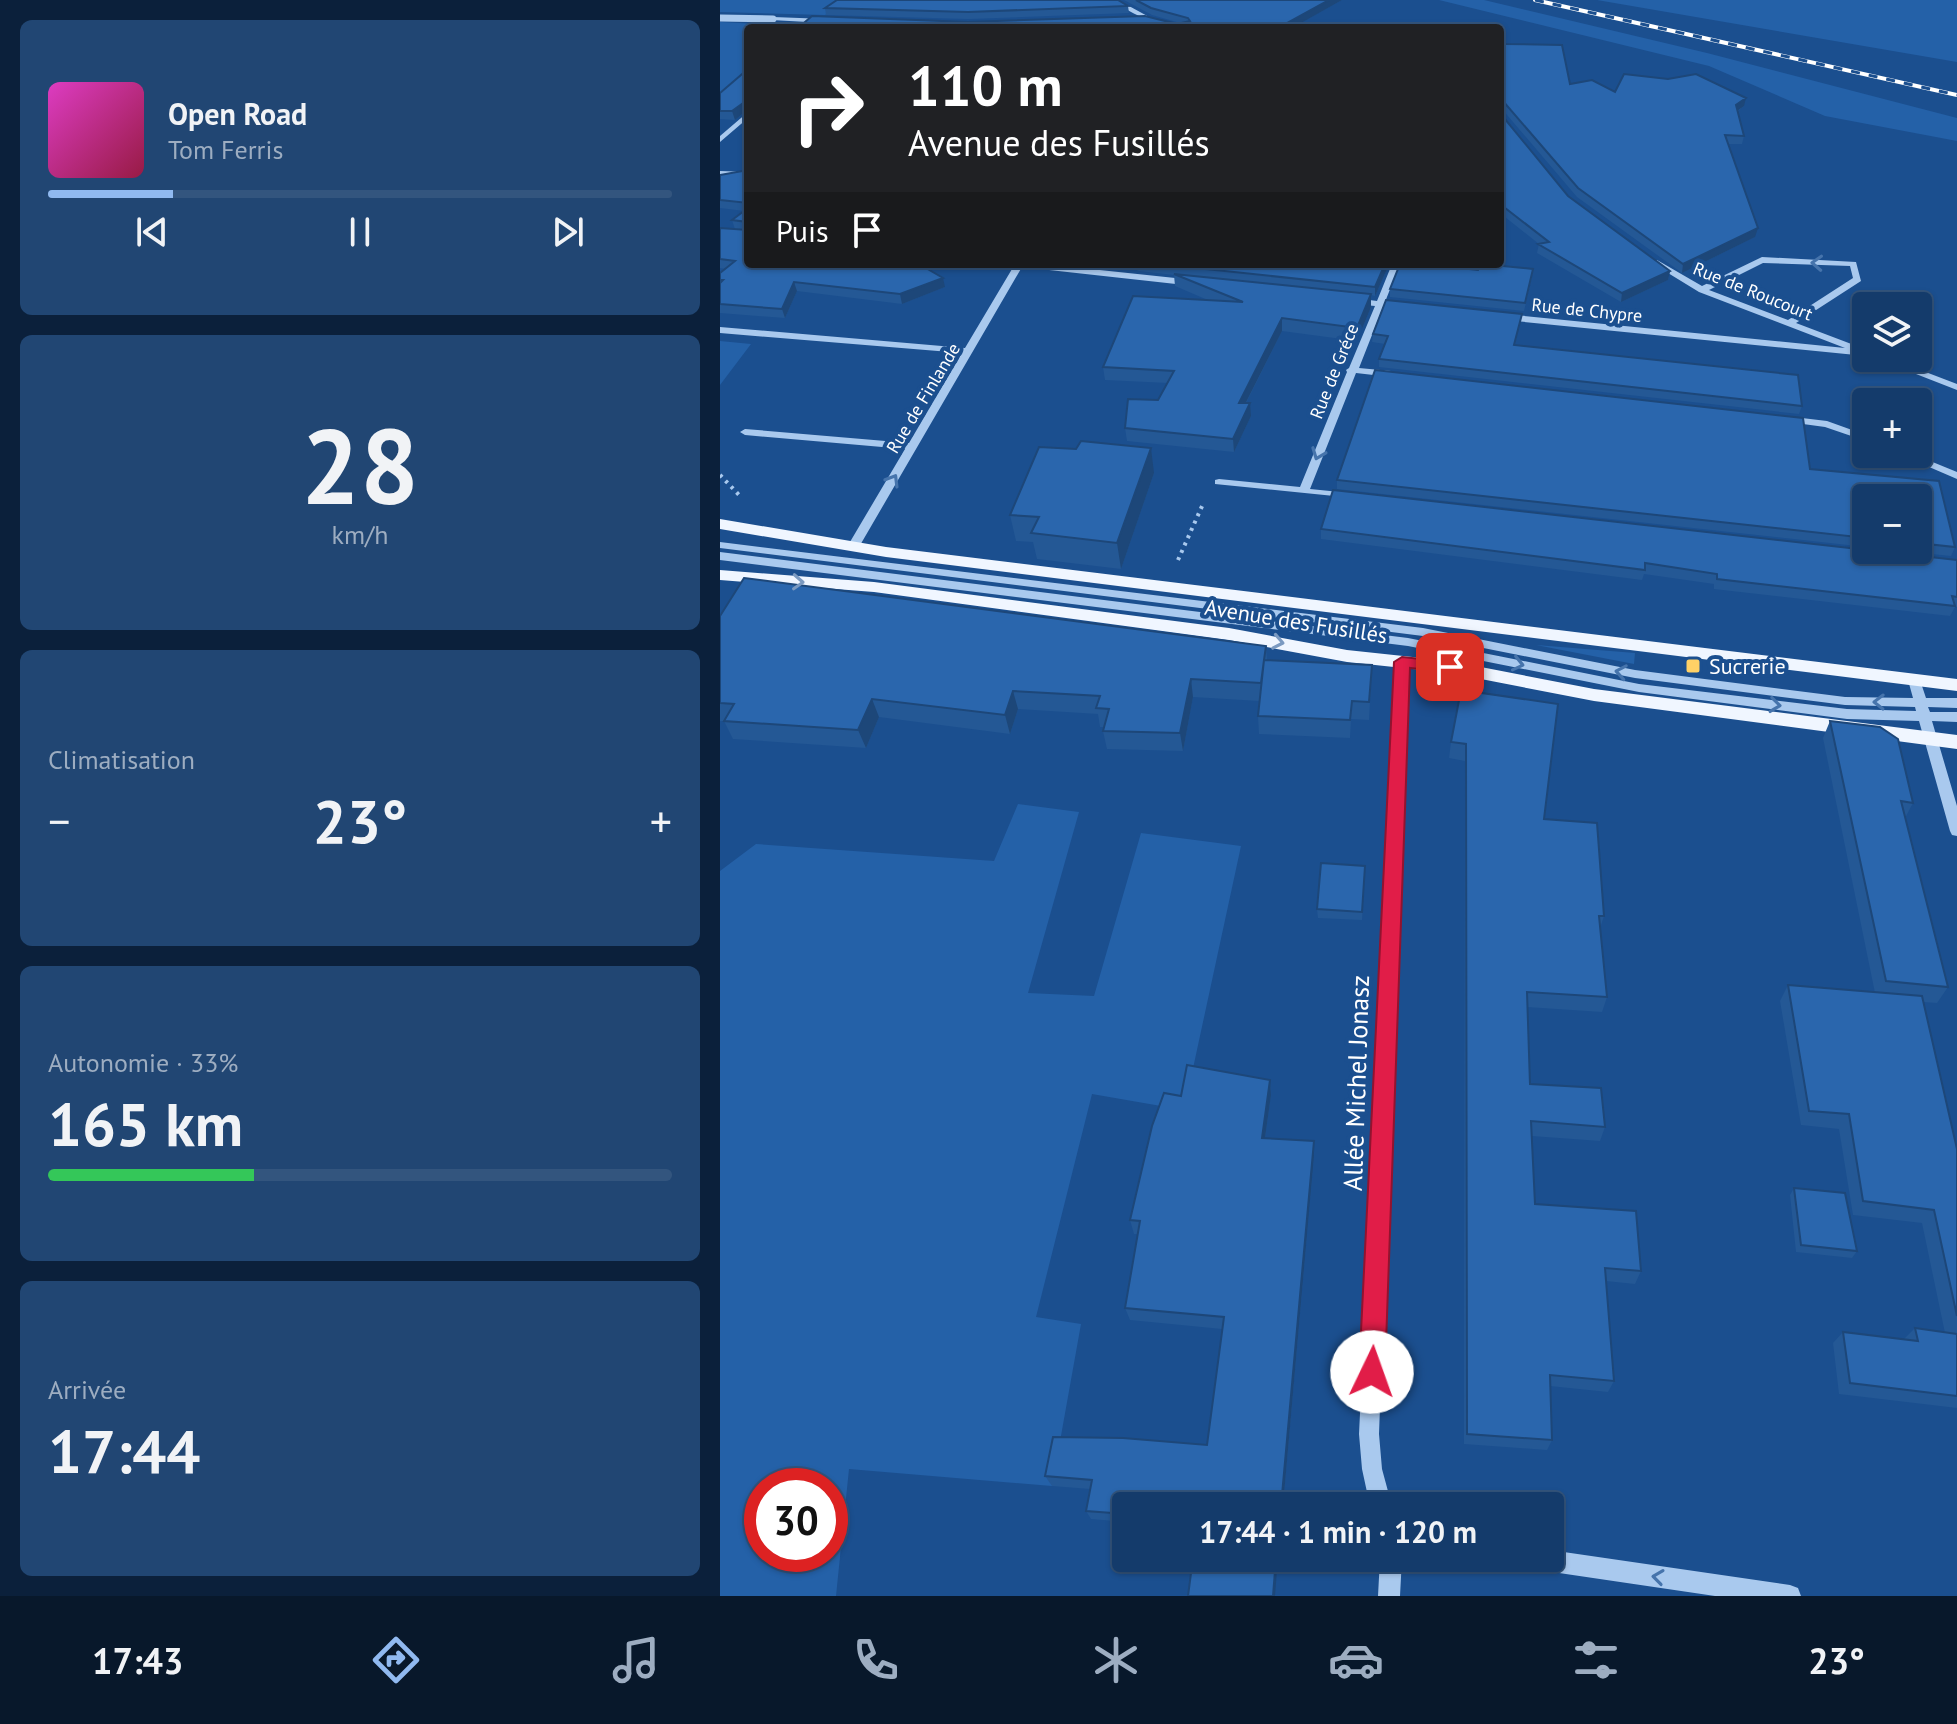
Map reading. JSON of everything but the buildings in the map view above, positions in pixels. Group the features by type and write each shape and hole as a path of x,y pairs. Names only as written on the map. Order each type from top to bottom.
{"main road":[{"name":"Avenue des Fusillés","path":"720,524 853,547 1957,685"},
{"name":"Avenue des Fusillés","path":"720,575 874,587 1229,634 1347,656 1450,667 1624,699 1957,742"}],"street":[{"path":"1114,0 1157,24"},
{"path":"720,18 836,21"},
{"path":"1128,19 1146,18"},
{"path":"720,140 744,118"},
{"path":"720,173 744,174"},
{"name":"Rue de Roucourt","path":"1640,252 1672,275 1702,290 1852,348"},
{"path":"1702,290 1762,260 1853,264 1858,279 1789,323"},
{"name":"Rue de Finlande","path":"853,547 1017,268"},
{"path":"1056,268 1211,285"},
{"name":"Rue de Gréce","path":"1304,491 1394,268"},
{"path":"1349,301 1411,307"},
{"name":"Rue de Chypre","path":"1489,316 1852,352"},
{"path":"720,330 969,351"},
{"path":"1351,370 1398,375"},
{"path":"1917,372 1957,387"},
{"path":"1767,417 1827,424 1852,433"},
{"path":"745,432 913,447"},
{"path":"1932,466 1957,476"},
{"path":"1219,482 1366,498"},
{"path":"720,545 1423,632 1635,674 1923,710 1957,717"},
{"path":"720,556 1408,642 1639,688 1847,714 1923,710 1957,703"},
{"name":"Allée Michel Jonasz","path":"1378,1492 1369,1434 1402,662"},
{"path":"1914,680 1957,831"},
{"path":"1564,1563 1790,1596"},
{"path":"1389,1596 1390,1572"}],"path":[{"path":"1166,587 1211,486 1219,482"}],"shaded area":[{"path":"720,0 856,0 825,15 720,12"},
{"path":"1439,0 1484,0 1707,53 1957,118 1957,141 1825,116 1709,66"},
{"path":"1597,0 1957,0 1957,62"},
{"path":"720,22 758,24 744,24 744,78 720,99"},
{"path":"720,341 751,344 720,385"},
{"path":"1536,645 1635,653 1634,664"},
{"path":"1018,804 1079,812 1028,993 1094,996 1141,833 1241,846 1184,1110 1092,1094 1036,1317 1081,1324 1052,1486 849,1469 848,1479 848,1468 744,1468 744,1572 838,1572 836,1596 720,1596 720,871 756,844 994,861"}],"railway":[{"path":"1535,0 1957,95"}],"place":[{"name":"Sucrerie","path":"1693,666"}],"route":[{"path":"1372,1372 1402,662 1450,667"}]}
